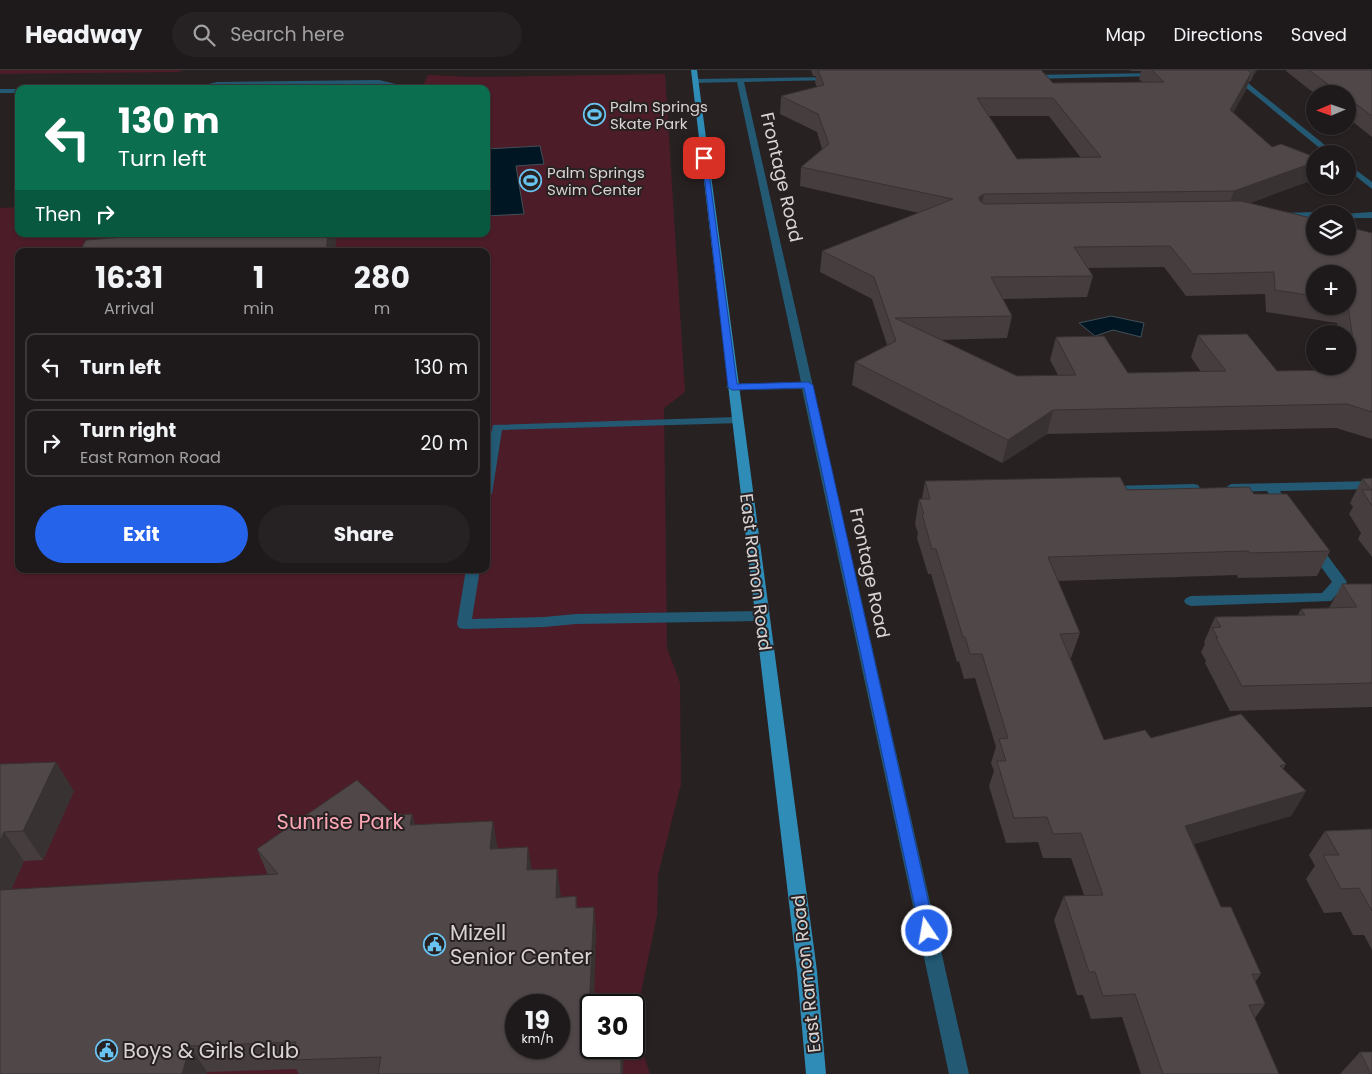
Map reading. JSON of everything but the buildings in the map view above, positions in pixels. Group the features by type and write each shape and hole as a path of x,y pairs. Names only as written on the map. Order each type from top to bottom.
{"main road":[{"name":"East Ramon Road","path":"694,70 732,387 807,970 816,1074"}],"street":[{"path":"1019,77 1077,73 1164,75"},
{"path":"1221,74 1236,76 1321,145"},
{"path":"695,81 840,79"},
{"name":"Frontage Road","path":"740,81 958,1074"},
{"path":"213,85 379,82 394,85"},
{"path":"0,91 15,91"},
{"path":"1356,173 1372,186"},
{"path":"1356,215 1372,214"},
{"path":"1276,216 1306,215"},
{"path":"732,387 808,385"},
{"path":"490,470 497,427 737,421"},
{"path":"1092,490 1372,485"},
{"path":"1271,487 1294,519"},
{"path":"1191,601 1326,598 1340,582 1305,535"},
{"path":"472,573 464,624 544,622 576,619 762,616"}],"green space":[{"path":"0,70 184,70 178,72 0,74"},
{"name":"Sunrise Park","path":"665,74 685,392 664,408 667,648 680,683 681,784 658,875 657,915 641,994 580,994 580,1059 645,1058 650,1074 0,1074 0,208 15,207 15,237 490,237 490,85 423,85 428,75 473,77"}],"water":[{"path":"540,146 544,164 516,166 524,214 490,216 490,149"},
{"path":"1111,316 1144,323 1141,337 1113,330 1095,336 1079,323"}],"place":[{"name":"Palm Springs Skate Park","path":"594,115"},
{"name":"Palm Springs Swim Center","path":"531,181"},
{"name":"Mizell Senior Center","path":"434,944"},
{"name":"Boys & Girls Club","path":"107,1050"}],"route":[{"path":"704,158 732,387 808,385 927,931"}]}
